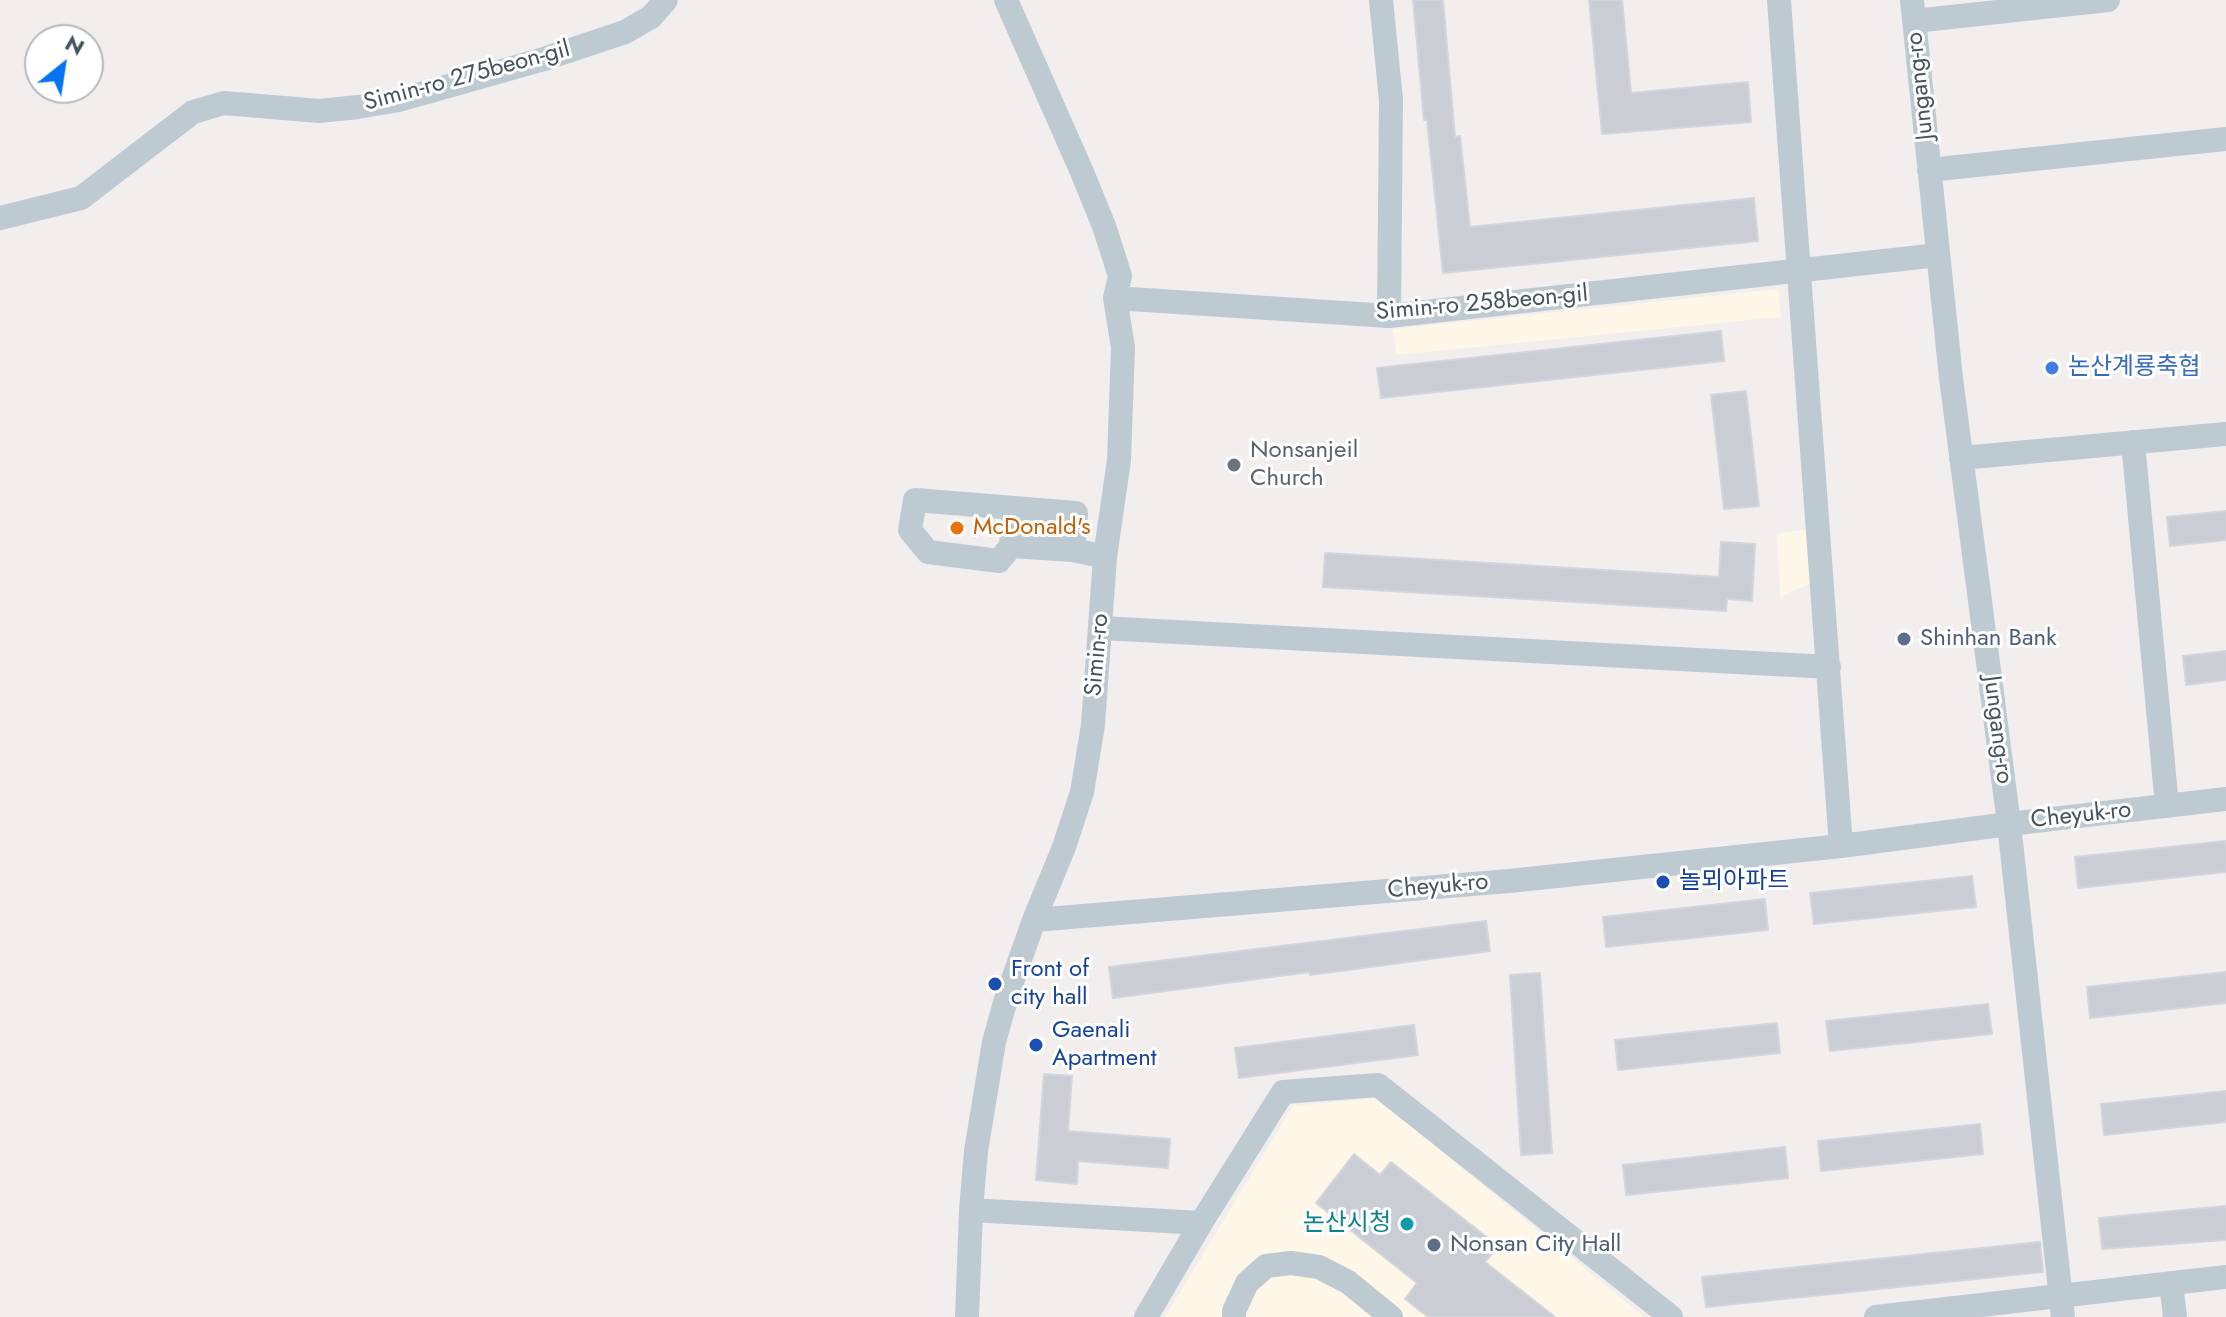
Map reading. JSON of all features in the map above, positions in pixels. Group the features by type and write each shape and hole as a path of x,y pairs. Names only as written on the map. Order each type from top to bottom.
{"street":[{"name":"Simin-ro 275beon-gil","path":"0,218 81,198 193,112 224,103 319,111 399,100 544,59 625,32 651,17 666,0"},
{"name":"Simin-ro","path":"967,1317 976,1151 994,1042 1034,920 1064,847 1082,792 1093,725 1105,557 1119,460 1123,347 1115,298 1120,276 1104,226 1006,0"},
{"path":"1381,0 1391,100 1389,316"},
{"path":"1779,0 1841,846"},
{"path":"1913,10 2108,0"},
{"name":"Jungang-ro","path":"1913,10 1961,458 2009,824 2061,1306"},
{"path":"1929,170 2226,139"},
{"name":"Simin-ro 258beon-gil","path":"1115,298 1389,316 1938,255"},
{"path":"1961,458 2226,434"},
{"path":"2133,442 2167,806"},
{"path":"1014,508 1011,546 999,561 928,552 910,530 915,500 1076,513 1073,550"},
{"path":"1011,546 1073,550 1105,557"},
{"path":"1101,628 1829,667"},
{"name":"Cheyuk-ro","path":"1034,920 1509,881 1841,846 2226,799"},
{"path":"1135,1317 1146,1317 1283,1092 1378,1085 1671,1317"},
{"path":"971,1210 1201,1223"},
{"path":"1234,1317 1247,1283 1266,1266 1291,1263 1319,1267 1348,1282 1391,1317"},
{"path":"1876,1317 2061,1306 2171,1283 2226,1277"},
{"path":"2171,1283 2175,1317"}],"shaded area":[{"path":"1778,289 1781,317 1396,355 1393,329"},
{"path":"1809,529 1811,583 1780,597 1777,534"},
{"path":"1376,1098 1644,1317 1165,1317 1293,1106"}],"building":[{"path":"1413,0 1443,0 1455,137 1460,136 1470,227 1754,198 1758,241 1443,273"},
{"path":"1589,0 1622,0 1631,93 1748,82 1751,122 1602,134"},
{"path":"1721,331 1724,361 1381,398 1377,368"},
{"path":"1746,391 1759,506 1724,509 1711,395"},
{"path":"2226,511 2226,540 2170,546 2167,517"},
{"path":"1721,542 1755,544 1752,601 1727,599 1726,611 1323,587 1325,553 1719,577"},
{"path":"2226,651 2226,680 2186,685 2183,656"},
{"path":"2226,841 2226,872 2078,888 2075,857"},
{"path":"1972,876 1976,907 1814,924 1810,893"},
{"path":"1765,899 1768,930 1606,947 1603,917"},
{"path":"1486,921 1490,951 1113,998 1109,967"},
{"path":"2226,972 2226,1003 2090,1018 2087,987"},
{"path":"1540,973 1552,1153 1521,1155 1510,975"},
{"path":"1988,1004 1992,1034 1830,1051 1826,1021"},
{"path":"1777,1023 1780,1053 1618,1070 1615,1040"},
{"path":"1414,1025 1418,1055 1239,1078 1235,1048"},
{"path":"1044,1074 1072,1076 1068,1131 1170,1139 1168,1168 1078,1161 1077,1184 1036,1180"},
{"path":"2226,1091 2226,1122 2104,1135 2101,1104"},
{"path":"1980,1124 1983,1154 1821,1171 1818,1141"},
{"path":"1785,1147 1788,1178 1626,1195 1623,1165"},
{"name":"논산시청","path":"1354,1154 1380,1175 1391,1162 1498,1246 1485,1262 1555,1317 1428,1317 1405,1299 1417,1283 1316,1203"},
{"path":"2226,1206 2226,1240 2102,1249 2099,1218"},
{"path":"2040,1242 2043,1272 1706,1307 1702,1277"}],"place":[{"name":"논산계룡축협","path":"2052,368"},
{"name":"Nonsanjeil Church","path":"1234,465"},
{"name":"McDonald's","path":"957,528"},
{"name":"Shinhan Bank","path":"1904,639"},
{"name":"놀뫼아파트","path":"1663,882"},
{"name":"Front of city hall","path":"995,984"},
{"name":"Gaenali Apartment","path":"1036,1045"},
{"name":"논산시청","path":"1407,1224"},
{"name":"Nonsan City Hall","path":"1434,1245"}]}
